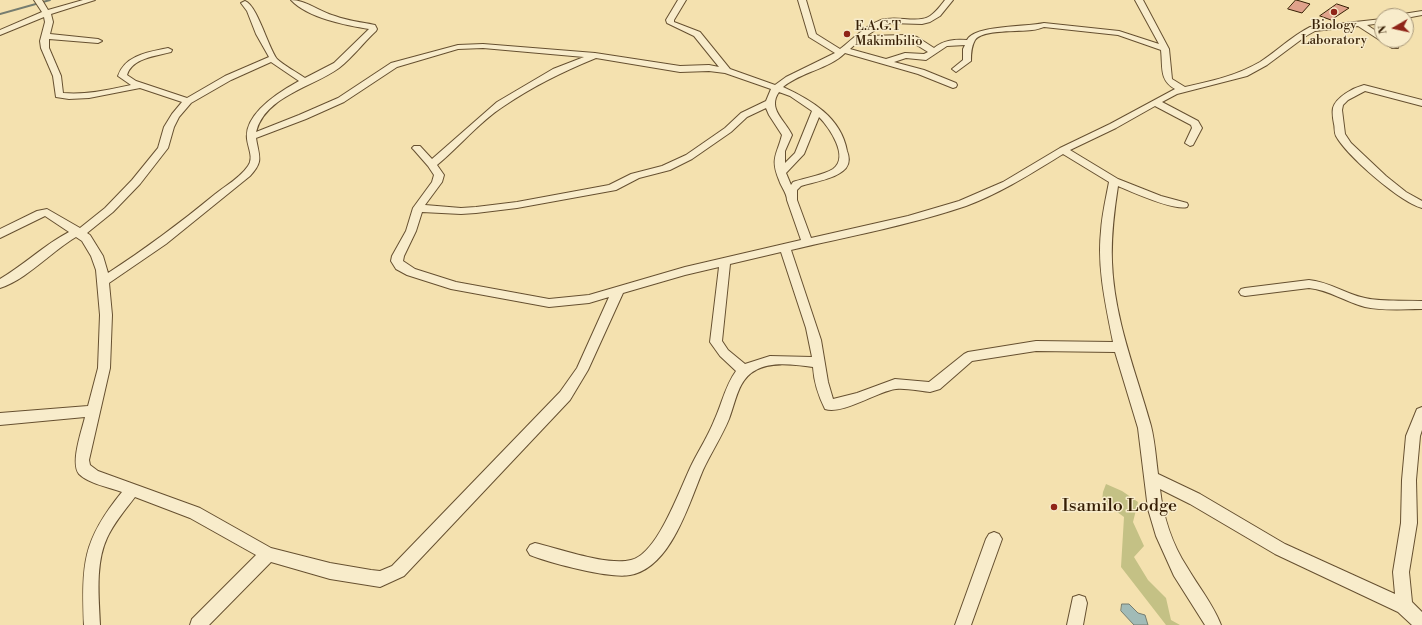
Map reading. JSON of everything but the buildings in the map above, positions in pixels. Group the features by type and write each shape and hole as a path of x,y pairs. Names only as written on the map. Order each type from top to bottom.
{"street":[{"path":"38,0 48,15 49,22 45,36 45,48 57,76 59,96 72,97 139,86 148,87 188,101"},
{"path":"0,33 46,13 91,0"},
{"path":"242,1 256,0"},
{"path":"103,281 168,237 251,168 256,157 252,149 251,137 253,124 259,116 304,82 330,70 338,64 373,28 337,21 310,9 295,0"},
{"path":"682,0 671,15 671,23 697,34 727,71"},
{"path":"802,0 814,38 842,51 920,72 953,85"},
{"path":"807,242 794,207 791,194 782,180 780,153 787,136 786,131 773,116 769,103 770,99 778,88 789,79 813,69 842,51 879,24 891,20 926,21 932,18 949,0"},
{"path":"1139,0 1165,49 1168,79 1170,83 1182,89"},
{"path":"242,1 251,10 260,34 273,58 272,60 304,82"},
{"path":"417,148 432,164 439,175 438,182 418,208 411,231 398,256 400,266 412,272 456,286 548,303 589,299 685,271 909,219 963,203 1007,184 1063,150 1113,126 1182,89 1229,79 1244,74 1264,63 1303,34 1313,29 1374,23"},
{"path":"956,69 960,64 967,61 967,49 969,43 972,38 980,33 1005,29 1032,28 1039,25 1048,24 1119,33 1165,49"},
{"path":"1362,25 1374,33"},
{"path":"45,36 98,41"},
{"path":"858,39 914,39 933,51"},
{"path":"886,62 905,55 926,57 937,47 949,43 969,43"},
{"path":"251,137 294,121 342,99 353,93 386,68 458,47 483,46 595,55 680,69 709,68 727,71 778,88 805,101 832,125 838,135 844,158 842,166 835,172 797,184 792,189 791,194"},
{"path":"139,86 122,76 126,66 139,59 168,50"},
{"path":"432,164 500,104 556,71 595,55"},
{"path":"709,68 715,57"},
{"path":"0,284 19,273 57,243 79,232 109,210 136,182 163,148 169,127 175,116 188,101 228,78 272,60"},
{"path":"1422,103 1364,88 1345,98 1338,104 1337,110 1340,134 1347,145 1402,194 1422,205"},
{"path":"418,208 461,211 476,210 518,205 612,188 634,176 666,168 690,157 728,130 744,115 769,103"},
{"path":"1156,103 1195,123 1197,128 1190,143"},
{"path":"781,173 799,154 816,110"},
{"path":"1063,150 1114,181 1131,189 1183,205"},
{"path":"1114,181 1106,232 1106,263 1111,304 1120,347 1145,428 1155,509 1164,536 1180,572 1210,617 1213,625"},
{"path":"0,234 41,213 47,212 86,238 97,256 102,270 106,315 104,368 82,460 84,469 93,475 195,513 268,554 330,571 380,579 398,571 565,396 582,370 618,291"},
{"path":"785,247 815,342 824,397 830,405 852,400 895,384 930,387 935,385 968,357 988,353 1036,346 1120,347"},
{"path":"725,262 716,342 724,353 744,370"},
{"path":"1245,292 1309,284 1321,285 1348,298 1367,303 1422,305"},
{"path":"535,550 617,568 632,568 647,561 660,544 678,513 697,469 724,415 735,385 744,370 756,364 772,361 819,362"},
{"path":"0,419 94,411"},
{"path":"1404,606 1401,572 1409,523 1409,480 1413,436 1422,413"},
{"path":"1152,479 1195,499 1280,549 1404,606 1422,623"},
{"path":"92,625 93,561 97,542 107,523 133,489"},
{"path":"963,625 994,539"},
{"path":"198,625 268,554"},
{"path":"1075,625 1079,603"}],"shaded area":[{"path":"1106,484 1122,491 1138,502 1133,522 1144,546 1134,557 1148,580 1166,598 1171,620 1180,625 1166,625 1121,567 1124,517 1102,501"}],"water":[{"path":"1122,604 1129,604 1138,613 1145,615 1148,625 1134,625 1121,611"}],"waterway":[{"path":"0,14 50,0"}],"place":[{"name":"Biology Laboratory","path":"1334,12"},
{"name":"E.A.G.T Makimbilio","path":"847,34"},
{"name":"Isamilo Lodge","path":"1054,507"}]}
